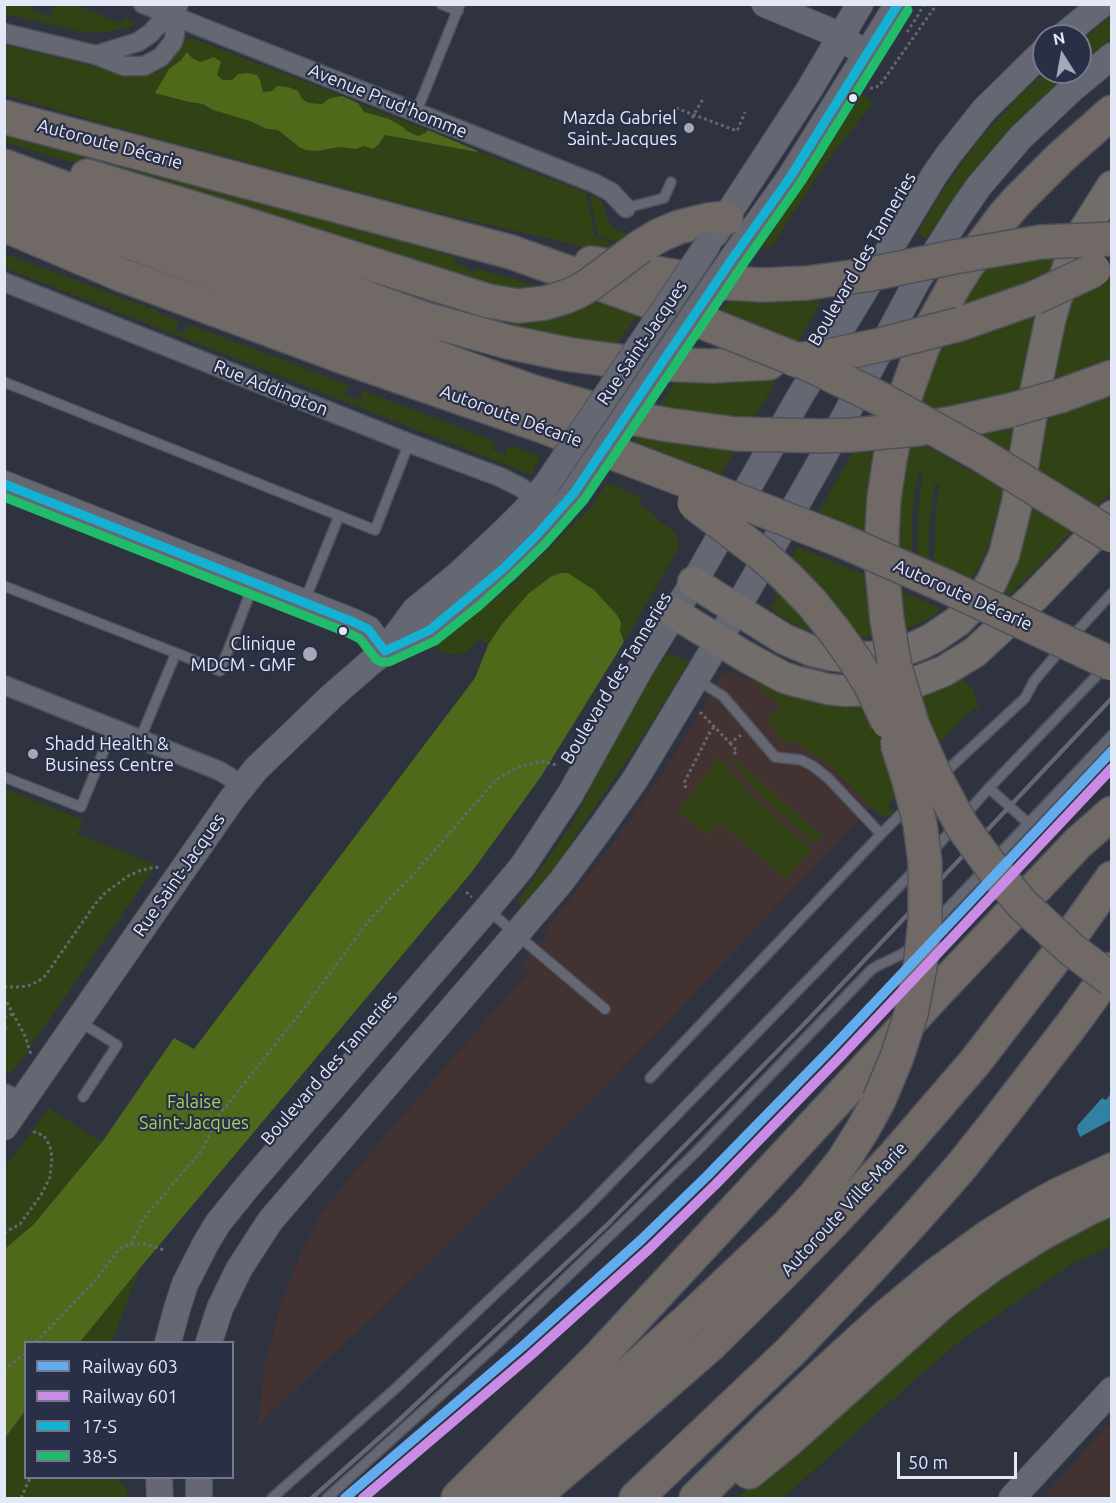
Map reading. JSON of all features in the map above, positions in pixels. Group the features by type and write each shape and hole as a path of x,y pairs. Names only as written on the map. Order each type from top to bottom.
{"highway":[{"path":"1112,112 1018,200 968,264 954,286 922,349 898,420 884,498 882,533 882,569 895,667 912,724 934,777 962,826 1023,905 1065,944 1112,980"},
{"name":"Autoroute Décarie","path":"4,117 511,252 645,300 810,365 879,398 978,453 1112,536"},
{"path":"4,155 108,182 202,210 498,304 518,306 545,303 577,292 640,247 679,227 697,222 717,231"},
{"path":"4,166 434,322 555,352 633,363 711,366 769,363 854,351 960,324 1034,298 1103,265"},
{"path":"693,582 771,632 805,648 829,655 872,657 903,651 933,638 958,621 981,597 997,571 1009,540 1036,388 1056,300 1085,229 1112,186"},
{"path":"4,195 534,392 637,420 736,434 852,435 918,429 953,423 1060,396 1112,377"},
{"name":"Autoroute Décarie","path":"4,225 122,275 349,359 542,426 645,466 697,495 840,540 1112,664"},
{"path":"511,252 711,282 763,285 856,277 1040,242 1112,239"},
{"path":"4,244 122,275"},
{"path":"491,1498 688,1320 785,1228 814,1197 843,1161 879,1100 897,1057 911,1014 920,967 925,921 925,862 920,824 909,781 892,732 870,684 836,633 812,603 787,577 697,495"},
{"path":"674,613 777,674 795,681 828,689 863,691 911,684 944,671 975,652 1034,597 1112,516"},
{"path":"458,1498 597,1359 990,936 1078,843 1112,813"},
{"name":"Autoroute Ville-Marie","path":"532,1498 710,1345 832,1224 975,1062 1065,945 1112,878"},
{"path":"636,1498 790,1351 908,1227 999,1119 1112,969"},
{"path":"696,1498 831,1367 936,1275 988,1237 1036,1207 1112,1170"},
{"path":"718,1498 786,1442 930,1313 968,1282 1040,1234 1112,1198"}],"main road":[{"path":"765,4 841,37 867,54"},
{"name":"Rue Saint-Jacques","path":"4,1127 13,1097 78,1021 242,785 299,727 362,669 385,651 430,630 471,597 520,552 570,498 791,176 898,4"},
{"path":"1078,24 1102,4"},
{"path":"852,7 883,27"},
{"name":"Rue Saint-Jacques","path":"385,651 415,610 488,548 541,492 791,119 841,37 852,7"},
{"path":"209,1341 220,1308 239,1269 270,1221 560,883 636,778 719,640 826,451 913,288 979,186 1021,137 1072,89 1112,56"},
{"name":"Boulevard des Tanneries","path":"168,1341 185,1284 218,1223 522,867 558,813 636,675 693,582 799,398 935,174 984,110 1032,63"},
{"path":"4,484 351,621 368,629 385,651"},
{"path":"1012,1498 1112,1390"},
{"path":"159,1479 160,1498"},
{"path":"199,1479 200,1498"}],"street":[{"name":"Avenue Prud'homme","path":"143,4 177,10 416,113 594,183 611,192 626,208"},
{"path":"96,55 138,42 177,10"},
{"path":"4,33 96,55 124,66 144,66 161,57 175,37 177,10"},
{"name":"Rue Addington","path":"4,282 522,488 541,492"},
{"path":"4,685 220,771 242,785"}],"lane":[{"path":"416,113 459,8 441,4"},
{"path":"626,208 664,198 671,182"},
{"path":"4,382 375,530 409,443"},
{"path":"304,602 339,516"},
{"path":"4,586 220,671 255,582"},
{"path":"931,786 1025,698 1044,668 1112,593"},
{"path":"140,739 176,653"},
{"path":"272,1498 394,1389 584,1210 904,881 989,788 1112,660"},
{"path":"695,678 723,696 775,757 801,760 813,766 828,778 881,834"},
{"path":"4,777 81,807 113,728"},
{"path":"327,1498 496,1345 626,1220 699,1149 872,970 910,949 1112,735"},
{"path":"989,788 1028,823"},
{"path":"650,1078 881,834 922,794"},
{"path":"487,909 606,1009"},
{"path":"78,1021 117,1045 82,1097"}],"path":[{"path":"868,87 874,88 880,85 937,4"},
{"path":"693,116 704,97"},
{"path":"676,108 737,131 745,112"},
{"path":"698,711 737,751 733,755"},
{"path":"686,788 684,783 715,726"},
{"path":"730,743 742,734"},
{"path":"131,1244 143,1219 202,1150 219,1115 370,919 412,876 496,780 516,768 541,761 556,765"},
{"path":"4,987 21,987 39,981 45,976 105,893 128,876 148,868 158,867"},
{"path":"4,997 25,1036 30,1052"},
{"path":"4,1017 13,1014"},
{"path":"4,1233 20,1224 50,1176 52,1157 50,1146 44,1136 30,1130"},
{"path":"37,1341 94,1282 120,1248 131,1244 145,1244 164,1250"},
{"path":"4,1370 24,1355"},
{"path":"21,1498 30,1479"}],"shaded area":[{"path":"728,672 752,680 773,698 877,801 614,1078 504,1189 258,1425 264,1367 281,1303 300,1254 321,1213 388,1132 529,971 521,964 549,932 546,929 609,849 660,777 721,676"},
{"path":"1111,1422 1111,1498 1042,1498 1092,1443"}],"green space":[{"path":"5,4 32,5 30,9 50,17 55,5 76,5 121,23 124,18 136,23 130,27 107,32 82,32 5,14"},
{"path":"1111,15 1111,39 1092,56 1092,32"},
{"path":"192,38 342,96 330,98 322,104 309,103 302,99 298,91 263,92 261,86 238,74 232,80 223,80 217,75 221,62 214,57 200,62 192,58 181,60 169,69 189,102 203,104 213,110 250,121 267,129 278,130 299,147 333,149 363,146 373,149 385,135 491,156 586,193 595,237 624,248 615,254 434,212 119,128 5,95 5,45 143,76 165,68 172,61 182,41"},
{"path":"187,52 200,62 214,57 221,62 217,75 223,80 232,80 238,74 257,75 263,92 272,91 277,86 288,87 298,91 302,99 309,103 322,104 330,98 342,96 358,103 364,112 389,119 418,136 428,130 478,151 385,135 373,149 363,146 356,149 340,147 317,151 306,150 278,130 267,129 250,121 213,110 203,104 155,93 169,69"},
{"path":"1032,84 1059,84 987,155 926,239 918,233 942,191 980,138"},
{"path":"861,95 874,102 823,167 773,245 761,248 808,179"},
{"path":"358,103 428,130 418,136 389,119 364,112"},
{"path":"4,134 348,225 348,229 354,230 355,227 455,257 456,263 473,273 475,268 554,291 526,297 56,158 5,142"},
{"path":"590,195 602,201 607,218 613,227 624,233 638,230 627,245 598,236"},
{"path":"240,232 479,308 584,298 637,316 618,343 590,341 524,328 453,310 384,287"},
{"path":"5,254 158,311 157,313 179,321 175,330 184,333 188,324 349,385 344,395 360,400 362,390 497,442 492,449 505,455 507,446 513,448 514,446 541,457 532,475 5,268"},
{"path":"1056,256 1058,268 1013,288 963,306 960,303 984,265"},
{"path":"1111,275 1111,358 1064,376 1053,377 1071,295"},
{"path":"828,289 798,342 722,311 734,293"},
{"path":"1038,310 1026,388 933,409 917,401 939,345"},
{"path":"780,374 755,418 659,406 678,377"},
{"path":"1111,393 1111,492 1097,506 1038,469 1047,416"},
{"path":"1018,424 1011,453 978,434"},
{"path":"639,435 736,449 721,475 634,442"},
{"path":"923,444 1003,489 989,545 981,564 971,579 934,562 939,484 935,483 929,526 929,560 917,555 918,512 923,473 918,473 915,492 912,552 896,545 897,518 907,445"},
{"path":"883,448 873,536 818,513 854,450"},
{"path":"607,483 641,497 639,504 674,531 680,546 624,642 620,631 621,622 502,624 488,645 481,639 464,653 449,655 435,645 519,578 587,509 589,510"},
{"path":"1032,506 1072,531 1009,596 1001,593 1011,577 1019,556"},
{"path":"798,547 874,579 880,637 852,638 788,564"},
{"name":"Falaise Saint-Jacques","path":"568,573 594,590 617,615 621,622 620,631 624,642 540,778 471,873 81,1341 24,1341 24,1412 5,1438 5,1249 34,1224 102,1142 174,1038 194,1049 475,678 488,645 502,624 528,594 552,576"},
{"path":"776,585 821,635 801,628 775,613 769,606 777,602 774,590"},
{"path":"902,591 942,609 930,618 903,631 900,612 903,611"},
{"path":"669,653 689,662 642,738 526,910 517,902 570,827 614,737 646,681"},
{"path":"961,678 973,689 979,707 968,713 936,746 918,696"},
{"path":"752,680 809,700 831,704 866,705 890,762 899,794 888,805 894,813 890,816 881,815 827,762 794,742 782,741 767,719 781,707"},
{"path":"723,749 823,836 815,844 753,788"},
{"path":"719,756 749,794 812,849 786,879 719,822 707,835 678,811"},
{"path":"5,789 83,820 77,834 152,863 155,867 15,1069 9,1073 4,1073"},
{"path":"49,1108 102,1142 34,1224 5,1249 4,1169"},
{"path":"1111,1214 1111,1246 1070,1265 964,1338 783,1498 737,1498 920,1338 978,1292 1037,1253"},
{"path":"140,1268 112,1341 81,1341"},
{"path":"24,1412 24,1479 117,1479 127,1489 127,1498 5,1498 4,1438"}],"water":[{"path":"1111,1093 1111,1120 1080,1137 1078,1125 1102,1098 1106,1100"}],"railway":[{"path":"312,1498 396,1423 607,1225 807,1021 1112,698"}],"rail line":[{"name":"603","path":"345,1498 523,1346 641,1240 707,1176 833,1047 1112,751"},
{"name":"601","path":"363,1498 531,1355 649,1249 715,1185 842,1055 1112,768"}],"transit line":[{"name":"17-S","path":"4,484 351,621 368,629 385,651 430,630 504,568 574,493 732,259 791,176 898,4"},
{"name":"38-S","path":"4,497 346,632 360,639 381,662 389,662 435,641 512,576 545,544 584,500 801,182 908,10"}],"place":[{"name":"Mazda Gabriel Saint-Jacques","path":"689,128"},
{"name":"Clinique MDCM - GMF","path":"310,654"},
{"name":"Shadd Health & Business Centre","path":"33,754"}]}
